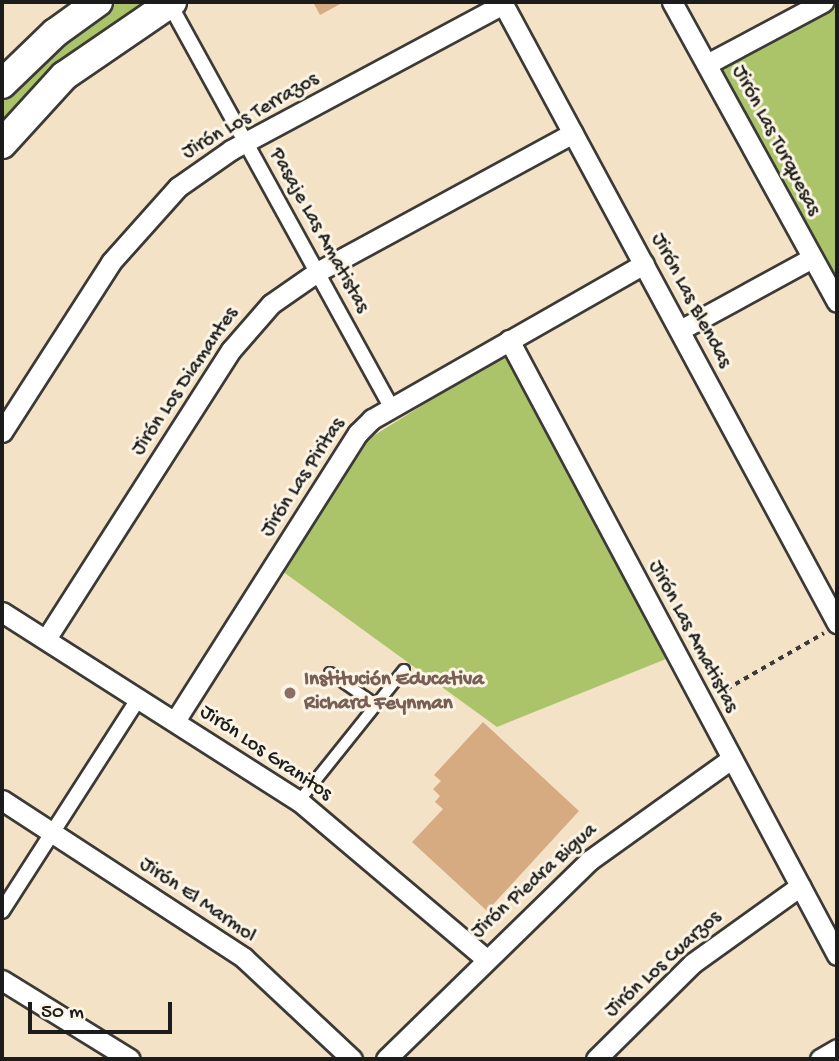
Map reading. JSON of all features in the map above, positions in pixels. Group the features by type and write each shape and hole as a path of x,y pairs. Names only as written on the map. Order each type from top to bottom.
{"main road":[{"path":"2,84 55,33 98,2"},
{"path":"2,144 64,76 170,3"}],"street":[{"name":"Jirón Las Turquesas","path":"672,2 837,302"},
{"path":"707,64 823,2"},
{"name":"Pasaje Las Amatistas","path":"170,3 391,406"},
{"name":"Jirón Los Terrazos","path":"2,432 129,236 178,187 245,143 502,3"},
{"name":"Jirón Las Blendas","path":"502,3 680,330 832,628"},
{"name":"Jirón Los Diamantes","path":"46,639 230,350 271,304 317,272 573,133"},
{"path":"680,330 812,258"},
{"name":"Jirón Las Piritas","path":"176,721 358,433 391,406 644,264"},
{"name":"Jirón Las Amatistas","path":"509,340 837,955"},
{"name":"Jirón Los Granitos","path":"2,611 299,801 485,958"},
{"path":"2,911 138,699"},
{"name":"Jirón Piedra Bigua","path":"386,1059 485,958 590,860 731,759"},
{"name":"Jirón El Marmol","path":"2,800 244,958 352,1059"},
{"name":"Jirón Los Cuarzos","path":"596,1059 694,963 800,886"},
{"path":"2,980 130,1059"},
{"path":"820,1059 837,1049"}],"lane":[{"path":"299,801 374,704 404,670"},
{"path":"330,673 374,704"}],"path":[{"path":"701,703 832,628"}],"green space":[{"path":"110,2 160,2 2,133 2,95"},
{"path":"833,5 837,14 837,294 716,69"},
{"path":"506,353 666,659 497,727 282,571 370,438"}],"building":[{"path":"313,2 344,2 320,15"},
{"path":"483,722 579,811 487,911 412,842 443,809 435,802 440,796 433,789 441,781 434,775"}],"place":[{"name":"Institución Educativa Richard Feynman","path":"290,693"}]}
